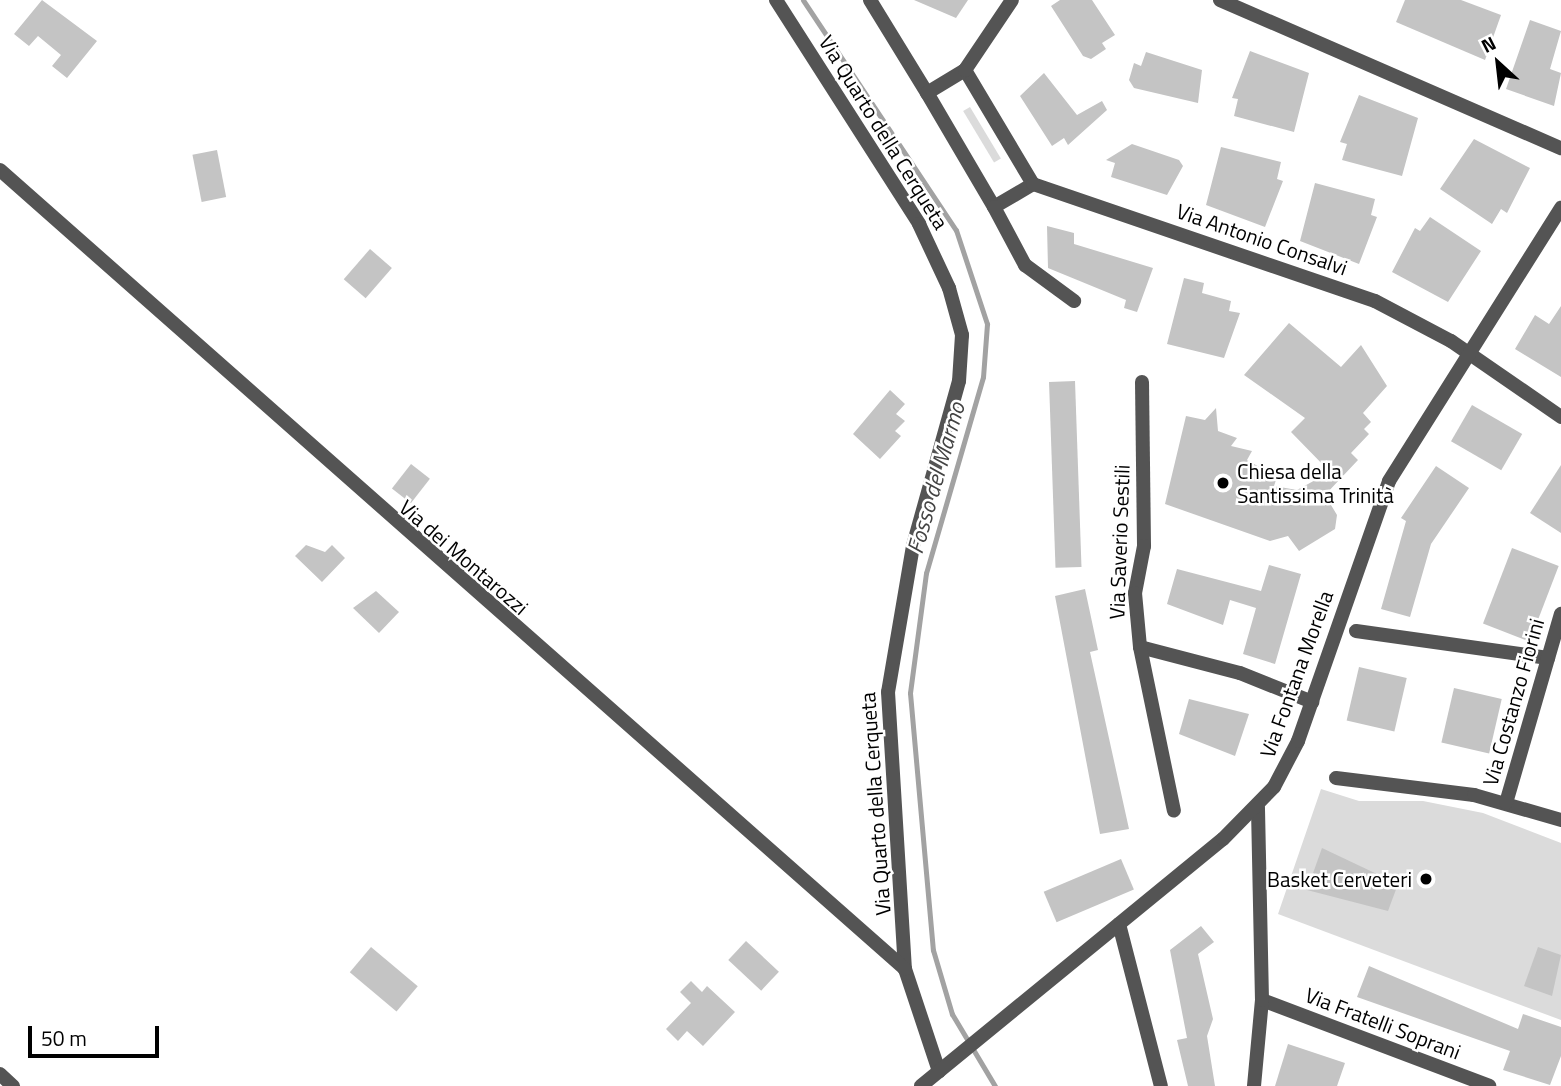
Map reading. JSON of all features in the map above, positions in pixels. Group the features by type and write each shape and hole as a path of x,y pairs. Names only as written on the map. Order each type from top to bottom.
{"street":[{"name":"Via Quarto della Cerqueta","path":"775,0 914,216 949,288 962,335 959,382 913,546 889,677 905,969 939,1072"},
{"path":"870,0 1026,265 1074,301"},
{"path":"927,93 965,70 1012,0"},
{"path":"1220,0 1561,148"},
{"path":"965,70 1033,184 994,207"},
{"name":"Via dei Montarozzi","path":"0,170 905,969"},
{"name":"Via Antonio Consalvi","path":"1033,184 1338,286 1468,353 1561,417"},
{"name":"Via Fontana Morella","path":"921,1086 1258,807 1288,765 1389,481 1561,208"},
{"name":"Via Saverio Sestili","path":"1142,382 1144,546 1135,593 1140,647 1240,673 1312,702"},
{"name":"Via Costanzo Fiorini","path":"1506,803 1561,614"},
{"path":"1356,631 1548,658"},
{"path":"1140,647 1174,811"},
{"path":"1336,778 1506,803 1561,820"},
{"path":"1254,1086 1262,1000 1258,807"},
{"path":"1119,924 1161,1086"},
{"name":"Via Fratelli Soprani","path":"1262,1000 1489,1086"},
{"path":"0,1074 13,1086"}],"shaded area":[{"path":"970,107 1001,158 994,163 963,111"},
{"name":"Basket Cerveteri","path":"1321,789 1359,801 1423,801 1483,813 1561,843 1561,1020 1278,914"}],"building":[{"path":"42,0 97,41 67,78 52,66 61,55 38,36 29,46 14,34"},
{"path":"914,0 968,0 956,18"},
{"path":"1060,0 1092,0 1115,35 1102,43 1106,49 1091,59 1083,56 1051,6"},
{"path":"1405,0 1461,0 1501,15 1485,60 1396,22"},
{"path":"1530,20 1561,31 1550,69 1561,73 1554,106 1506,89"},
{"path":"1250,51 1309,73 1294,132 1234,116 1238,99 1232,98"},
{"path":"1146,52 1202,70 1198,103 1134,88 1129,80 1134,63 1141,66"},
{"path":"1044,73 1077,115 1102,101 1107,110 1068,145 1064,138 1052,146 1020,96"},
{"path":"1359,95 1418,118 1402,176 1342,160 1347,144 1340,142"},
{"path":"1474,139 1530,168 1507,213 1501,209 1492,224 1440,189"},
{"path":"1132,144 1179,160 1183,166 1167,195 1111,177 1115,163 1106,160"},
{"path":"1221,147 1281,162 1277,179 1283,181 1265,227 1206,205"},
{"path":"217,150 226,197 202,202 192,155"},
{"path":"1315,183 1375,199 1371,215 1377,217 1359,264 1300,241"},
{"path":"1430,217 1481,251 1448,302 1392,272 1415,228 1420,231"},
{"path":"1047,226 1074,233 1074,244 1153,268 1137,312 1124,308 1126,300 1048,268"},
{"path":"370,249 392,268 366,298 344,279"},
{"path":"1184,278 1204,283 1202,293 1231,301 1229,311 1240,313 1224,358 1167,344"},
{"path":"1561,306 1561,377 1515,349 1535,315 1549,324"},
{"path":"1289,323 1341,367 1361,345 1387,386 1363,413 1371,422 1364,429 1369,434 1351,453 1358,460 1325,495 1337,515 1335,529 1299,551 1288,536 1270,541 1165,504 1186,416 1205,420 1216,408 1218,431 1237,438 1231,446 1252,451 1247,460 1277,477 1274,486 1297,490 1330,472 1291,432 1305,418 1244,375"},
{"path":"1075,381 1081,567 1056,568 1049,382"},
{"path":"890,390 905,404 896,414 905,421 895,431 901,436 880,459 853,434"},
{"path":"1472,405 1522,434 1501,470 1451,441"},
{"path":"411,464 430,479 411,503 392,488"},
{"path":"1561,465 1561,533 1530,513"},
{"path":"1436,466 1469,488 1431,544 1410,617 1381,609 1406,521 1401,518"},
{"path":"306,545 325,552 332,545 345,558 322,582 295,556"},
{"path":"1512,548 1559,566 1530,642 1483,624"},
{"path":"1269,565 1301,574 1275,664 1243,654 1256,608 1230,600 1223,625 1167,604 1177,569 1261,591"},
{"path":"1085,589 1098,650 1090,652 1129,829 1100,834 1055,596"},
{"path":"376,591 399,612 379,633 353,608"},
{"path":"1359,667 1407,678 1394,732 1347,721"},
{"path":"1454,688 1502,699 1489,754 1441,743"},
{"path":"1189,699 1249,714 1235,756 1179,734"},
{"path":"1322,848 1398,884 1388,911 1307,890"},
{"path":"1121,859 1134,889 1057,922 1044,892"},
{"path":"1201,926 1214,942 1198,954 1213,1019 1207,1036 1215,1086 1188,1086 1177,1040 1187,1038 1170,950"},
{"path":"746,941 779,972 761,991 728,960"},
{"path":"371,947 418,986 397,1011 350,972"},
{"path":"1538,947 1561,955 1552,996 1524,986"},
{"path":"1369,966 1518,1029 1523,1014 1561,1027 1561,1056 1550,1085 1503,1070 1510,1051 1357,997"},
{"path":"691,981 702,992 707,986 735,1012 703,1046 687,1031 678,1041 666,1029 691,1003 680,992"},
{"path":"1288,1044 1345,1063 1337,1086 1275,1086"}],"waterway":[{"name":"Fosso del Marmo","path":"803,0 956,230 987,324 983,377 926,573 910,693 933,950 952,1014 995,1086"}],"place":[{"name":"Chiesa della Santissima Trinità","path":"1223,483"},
{"name":"Basket Cerveteri","path":"1426,879"}]}
